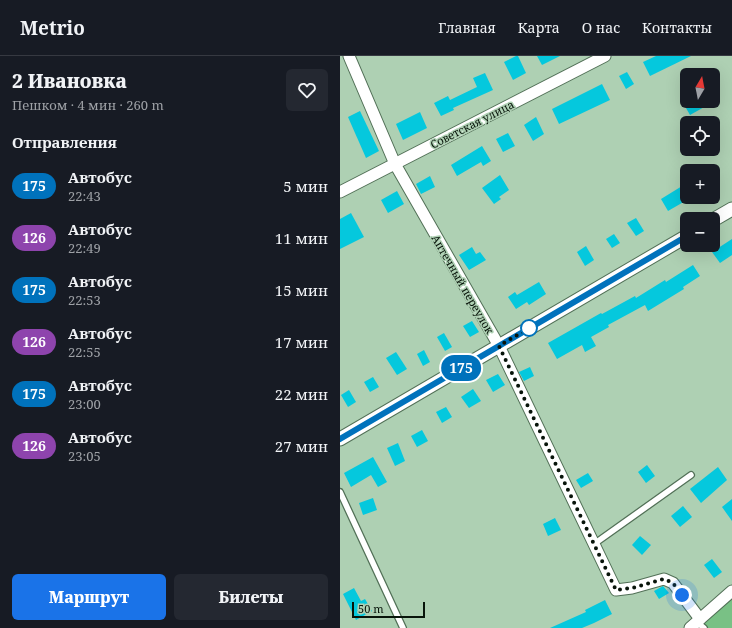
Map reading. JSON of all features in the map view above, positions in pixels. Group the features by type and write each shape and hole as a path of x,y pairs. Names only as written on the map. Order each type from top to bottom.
{"street":[{"name":"Аптечный переулок","path":"349,56 395,164 499,346 616,590 632,588 664,579 673,583 698,624"},
{"name":"Советская улица","path":"340,192 605,56"},
{"path":"720,216 732,209"},
{"path":"340,439 680,240"},
{"path":"698,624 732,591"}],"lane":[{"path":"594,544 691,475"},
{"path":"340,492 403,628"}],"green space":[{"path":"732,598 732,628 696,628"}],"building":[{"path":"518,56 526,73 513,80 504,62"},
{"path":"537,56 560,56 542,65"},
{"path":"656,56 691,56 650,76 643,62"},
{"path":"627,72 634,84 626,89 619,76"},
{"path":"485,73 493,90 453,108 454,110 441,116 434,103 448,96 450,100 477,87 473,78"},
{"path":"602,84 610,100 559,124 552,109"},
{"path":"686,108 702,108 690,115"},
{"path":"360,111 379,151 366,158 348,117"},
{"path":"420,112 427,128 403,140 396,124"},
{"path":"536,117 544,134 533,141 524,125"},
{"path":"508,133 515,146 503,152 496,139"},
{"path":"482,146 491,161 483,166 481,162 457,176 451,165"},
{"path":"500,175 509,190 499,197 501,199 494,204 482,188"},
{"path":"430,176 435,187 421,194 416,184"},
{"path":"680,187 680,204 668,211 661,199"},
{"path":"397,191 404,204 388,213 381,200"},
{"path":"351,213 364,237 340,249 340,219"},
{"path":"636,218 644,231 636,236 627,223"},
{"path":"614,234 620,243 612,248 606,239"},
{"path":"732,239 732,255 720,263 712,252 720,252 720,247"},
{"path":"586,246 594,260 585,266 577,252"},
{"path":"472,247 476,254 480,252 486,260 469,270 459,255"},
{"path":"693,265 700,276 683,287 684,289 648,311 645,305 608,325 609,327 591,337 596,346 585,352 582,345 557,359 548,343 601,313 602,314 635,296 636,298 665,280 666,282"},
{"path":"539,282 546,294 529,305 527,302 516,309 508,297 515,292 517,295"},
{"path":"472,321 479,332 470,337 463,326"},
{"path":"444,333 452,347 445,351 437,337"},
{"path":"424,350 430,362 423,366 417,354"},
{"path":"396,352 407,369 397,375 386,358"},
{"path":"530,367 534,376 524,381 519,372"},
{"path":"498,374 505,385 493,392 486,380"},
{"path":"373,377 379,387 370,392 364,382"},
{"path":"473,389 481,401 469,408 461,397"},
{"path":"349,390 356,402 348,407 341,395"},
{"path":"446,407 452,417 442,423 436,412"},
{"path":"422,430 428,441 417,447 411,436"},
{"path":"398,443 405,461 395,466 387,448"},
{"path":"373,457 387,482 378,487 371,475 351,487 344,473"},
{"path":"647,465 655,476 646,483 638,472"},
{"path":"718,467 727,480 701,503 690,489"},
{"path":"588,473 593,481 581,488 576,480"},
{"path":"373,498 377,510 363,515 359,503"},
{"path":"732,499 732,521 722,507"},
{"path":"683,506 692,517 680,527 671,516"},
{"path":"555,518 561,530 548,536 543,524"},
{"path":"640,536 651,545 642,555 632,545"},
{"path":"712,559 722,572 714,578 704,565"},
{"path":"663,586 669,593 659,599 654,591"},
{"path":"354,588 361,601 365,599 372,611 356,620 343,594"},
{"path":"605,600 612,614 582,628 550,628 586,612 585,610"}],"bus line":[{"name":"175","path":"340,439 680,240"}],"route":[{"path":"529,328 499,346 505,362 616,590 632,588 664,579 673,583 682,595"}]}
